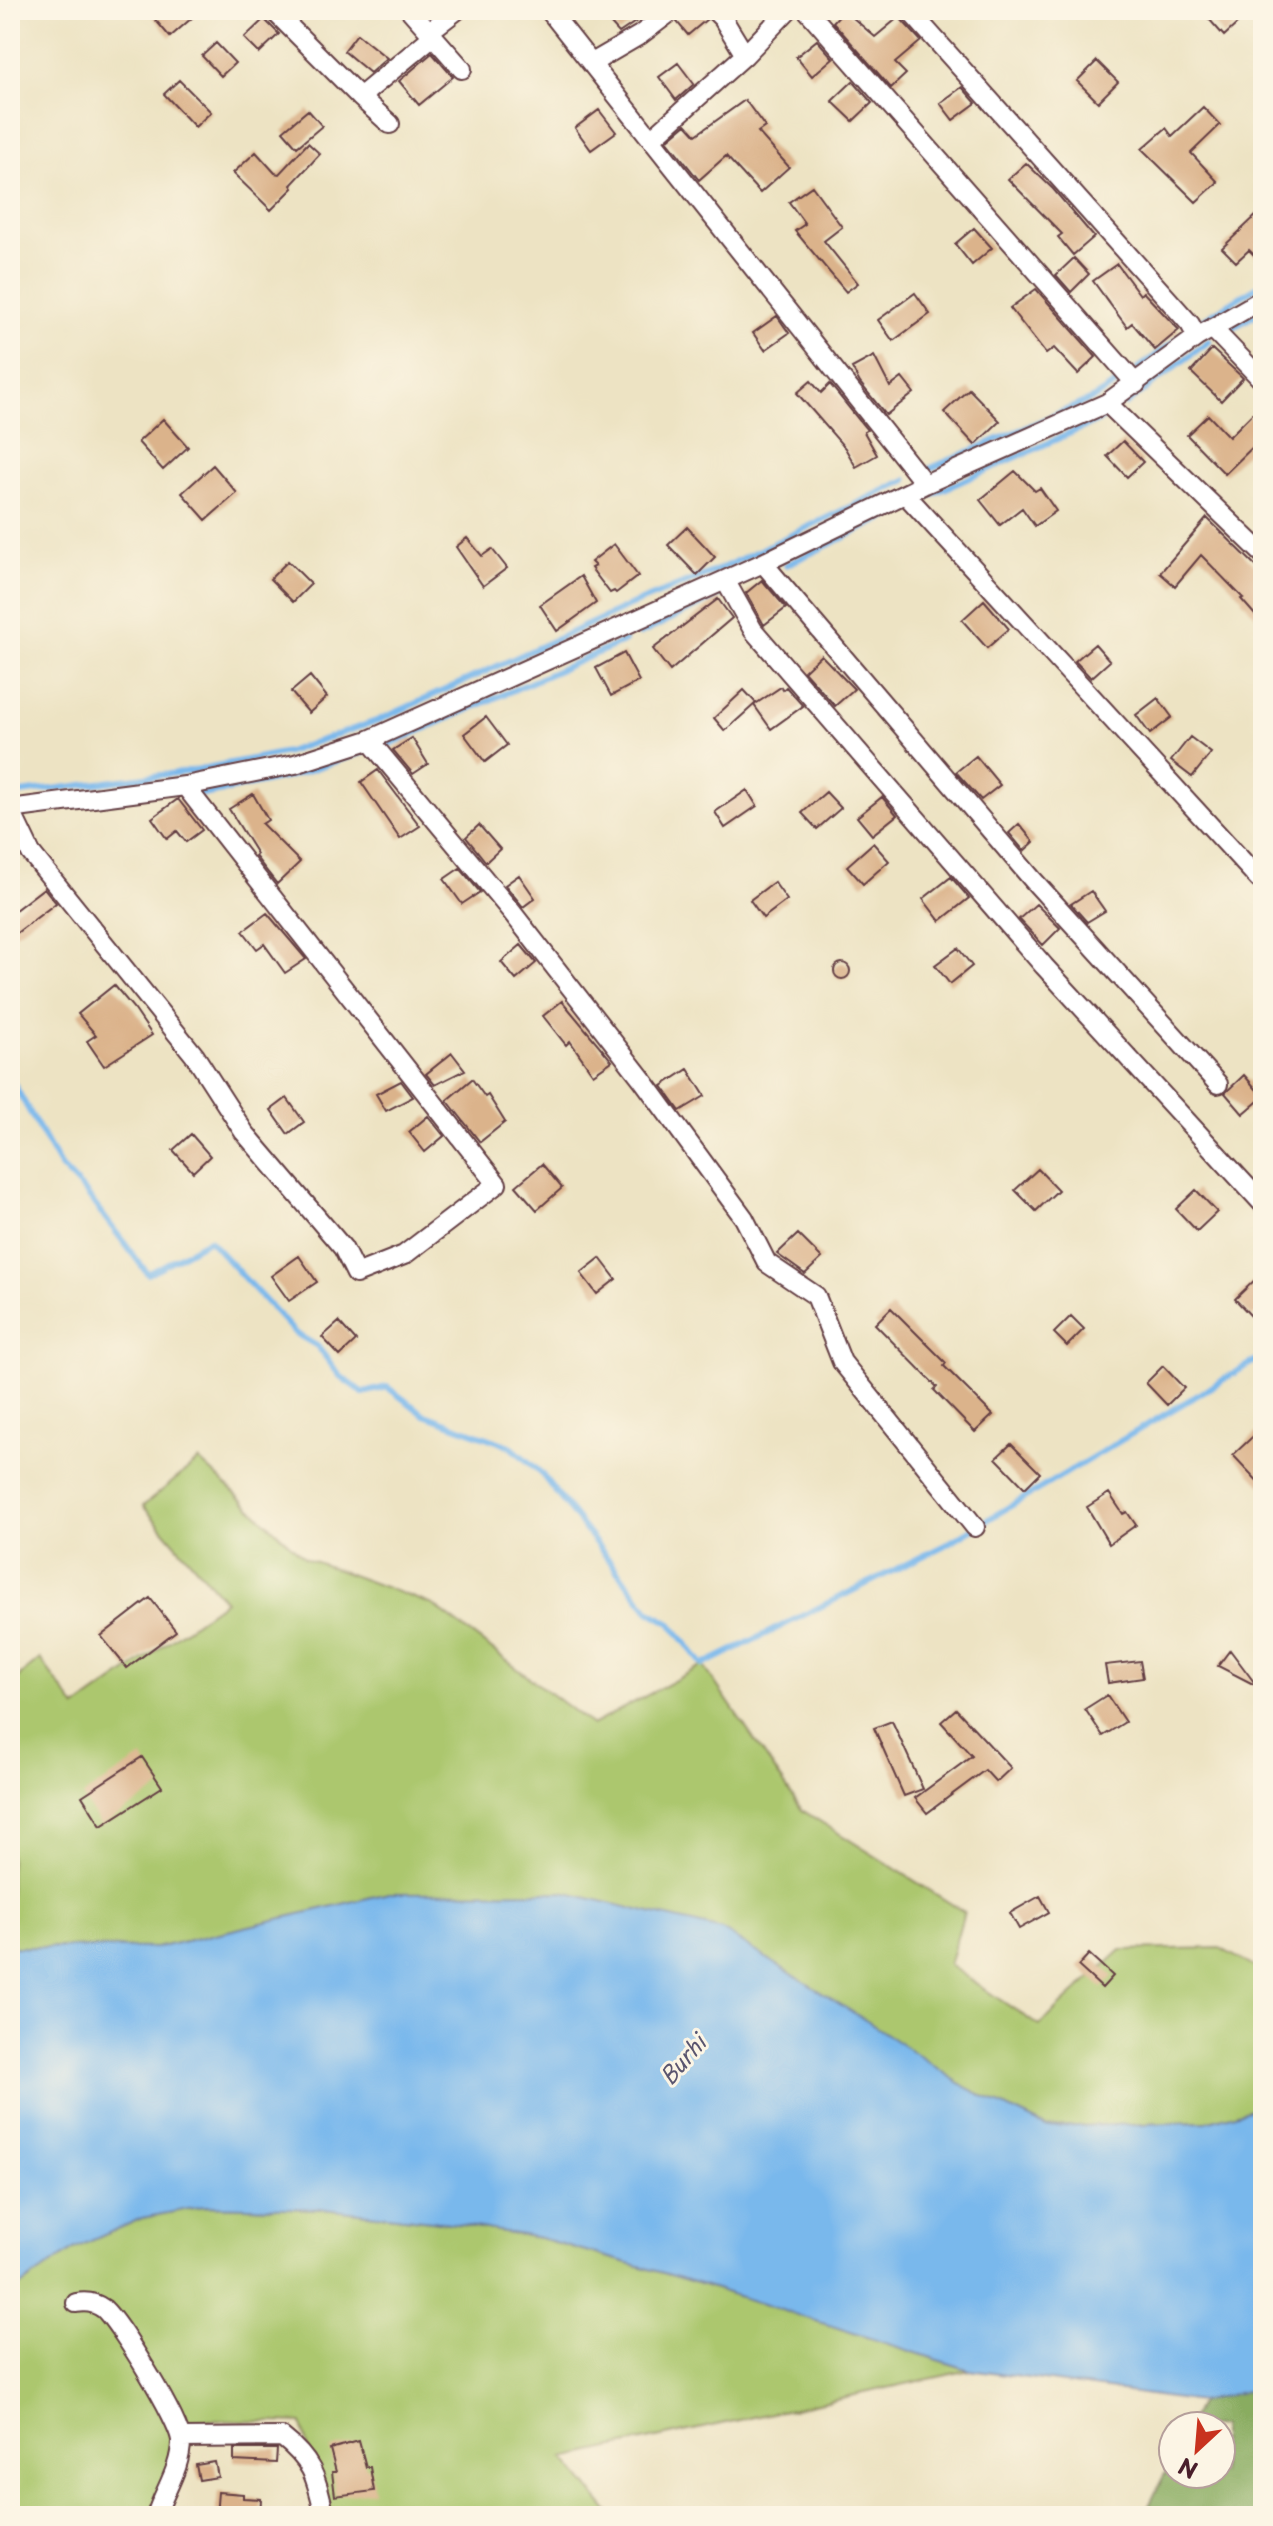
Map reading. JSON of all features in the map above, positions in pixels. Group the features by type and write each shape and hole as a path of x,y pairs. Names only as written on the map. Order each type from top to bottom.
{"street":[{"path":"273,10 390,124"},
{"path":"410,10 462,69"},
{"path":"360,97 457,10"},
{"path":"549,10 925,484"},
{"path":"592,63 640,35 673,10"},
{"path":"714,10 745,55"},
{"path":"651,139 745,55 788,10"},
{"path":"807,10 1136,384"},
{"path":"909,10 1190,324 1263,381"},
{"path":"185,786 497,1184 404,1255 356,1274 343,1248 244,1132 195,1056 31,853 10,809 185,786 295,764 369,740 763,563 925,484 1107,403 1205,333 1263,299"},
{"path":"1107,403 1263,554"},
{"path":"906,495 1259,879"},
{"path":"763,563 1033,880 1218,1084"},
{"path":"725,580 753,630 1044,966 1263,1204"},
{"path":"369,740 511,911 642,1079 744,1218 767,1263 816,1296 842,1362 975,1527"},
{"path":"76,2303 87,2300 103,2309 132,2347 181,2438 178,2465 162,2496 156,2516"},
{"path":"181,2438 282,2437 306,2458 317,2482 325,2516"}],"green space":[{"path":"199,1460 305,1558 433,1605 592,1725 703,1665 802,1810 964,1912 949,1965 1039,2026 1121,1950 1220,1948 1263,1972 1263,2106 1206,2122 1046,2127 967,2088 389,1893 156,1948 10,1947 10,1684 40,1659 76,1708 225,1601 143,1506"},
{"path":"204,2206 323,2209 450,2223 540,2238 681,2278 970,2370 564,2458 612,2516 325,2516 318,2498 302,2423 207,2420 159,2489 154,2516 10,2516 10,2293 75,2248 142,2218"},
{"path":"1263,2387 1263,2516 1144,2516 1157,2490 1237,2490 1237,2410 1196,2410 1200,2402"}],"water":[{"name":"Burhi","path":"563,1892 722,1930 967,2088 1046,2127 1206,2122 1263,2106 1263,2387 1200,2402 970,2370 681,2278 540,2238 450,2223 323,2209 204,2206 142,2218 75,2248 10,2293 10,1947 156,1948 389,1893"}],"building":[{"path":"147,10 201,10 170,37"},
{"path":"628,10 653,10 619,33 611,24"},
{"path":"685,10 702,10 707,19 688,35 677,22"},
{"path":"844,10 875,37 899,17 921,41 895,63 906,74 891,88 833,22"},
{"path":"1201,10 1252,10 1224,36"},
{"path":"264,19 279,34 259,53 244,38"},
{"path":"357,34 387,58 370,73 344,51"},
{"path":"817,40 833,58 812,76 796,57"},
{"path":"216,43 235,63 221,76 202,56"},
{"path":"432,53 453,77 419,105 399,81"},
{"path":"1097,61 1118,82 1098,102 1077,81"},
{"path":"678,63 694,84 676,100 659,77"},
{"path":"179,80 211,112 195,127 164,94"},
{"path":"853,81 872,103 853,121 832,101"},
{"path":"962,87 976,103 953,120 940,103"},
{"path":"745,100 765,127 758,132 789,167 760,193 726,156 699,180 667,140 686,124 696,135"},
{"path":"1203,107 1220,125 1191,153 1218,182 1196,202 1142,149 1166,128 1172,136"},
{"path":"308,110 322,126 297,147 283,131"},
{"path":"599,110 616,132 591,150 575,128"},
{"path":"308,143 320,154 271,210 233,173 256,152 279,174"},
{"path":"1026,163 1094,237 1073,255 1058,237 1062,234 1008,179"},
{"path":"812,186 842,227 824,241 858,283 846,292 795,231 805,224 789,202"},
{"path":"1263,209 1263,264 1249,250 1236,262 1222,248"},
{"path":"974,228 992,248 972,265 955,244"},
{"path":"1074,258 1089,274 1071,292 1056,275"},
{"path":"1117,264 1140,295 1143,292 1179,330 1155,350 1132,323 1127,327 1093,281"},
{"path":"1036,289 1096,357 1078,374 1054,348 1046,354 1010,308"},
{"path":"915,293 930,314 893,341 878,320"},
{"path":"777,316 789,333 765,350 753,333"},
{"path":"1212,349 1243,378 1221,401 1191,372"},
{"path":"874,356 890,387 902,378 914,393 886,415 852,368"},
{"path":"811,381 821,393 830,384 867,430 864,432 877,455 856,467 845,448 797,393"},
{"path":"969,389 1000,421 975,445 944,412"},
{"path":"1263,403 1263,437 1225,474 1187,435 1208,415 1229,437"},
{"path":"163,419 188,447 163,470 138,442"},
{"path":"1123,441 1143,462 1127,477 1107,456"},
{"path":"213,465 237,493 206,520 182,493"},
{"path":"1015,471 1035,491 1040,488 1056,511 1035,526 1022,508 1000,525 980,500"},
{"path":"1207,518 1263,573 1263,624 1243,598 1201,555 1175,586 1160,573"},
{"path":"687,527 715,557 697,575 668,545"},
{"path":"467,538 482,556 492,549 507,568 483,586 456,547"},
{"path":"614,544 638,576 616,593 610,593 591,568 595,566 591,562"},
{"path":"288,561 311,584 293,602 270,579"},
{"path":"581,576 596,603 557,631 540,605"},
{"path":"762,580 786,608 764,625 746,593"},
{"path":"718,599 732,618 670,671 653,649"},
{"path":"984,600 1009,629 987,648 962,620"},
{"path":"1095,644 1110,661 1091,678 1075,661"},
{"path":"624,653 639,681 611,696 596,668"},
{"path":"821,655 854,689 835,706 804,671"},
{"path":"310,676 327,697 309,713 291,692"},
{"path":"781,687 783,690 786,687 803,706 771,729 754,705"},
{"path":"744,690 756,703 725,731 714,718"},
{"path":"1158,698 1172,717 1150,734 1136,715"},
{"path":"486,717 507,745 485,762 464,734"},
{"path":"1190,737 1211,753 1192,777 1171,761"},
{"path":"412,738 428,764 413,774 393,750"},
{"path":"976,756 1000,785 981,800 956,772"},
{"path":"378,770 420,826 400,839 361,782"},
{"path":"747,790 757,806 725,828 715,812"},
{"path":"826,792 841,808 817,829 802,813"},
{"path":"253,794 268,820 262,824 300,862 277,884 255,856 257,854 229,809"},
{"path":"882,797 897,815 872,835 857,817"},
{"path":"178,799 202,830 186,842 177,831 167,839 152,818"},
{"path":"1019,824 1034,842 1024,851 1009,833"},
{"path":"479,825 500,849 486,862 466,837"},
{"path":"873,843 889,861 863,884 847,866"},
{"path":"460,868 480,892 462,904 444,879"},
{"path":"519,875 535,898 523,907 505,885"},
{"path":"951,877 969,898 940,921 923,899"},
{"path":"774,882 787,900 763,918 750,900"},
{"path":"44,888 56,903 10,938 10,914"},
{"path":"1091,891 1105,911 1087,922 1071,904"},
{"path":"1036,904 1060,928 1043,945 1019,919"},
{"path":"267,913 306,959 285,973 264,944 257,949 243,931"},
{"path":"521,945 536,963 516,980 501,962"},
{"path":"958,948 972,966 950,984 935,965"},
{"path":"842,963 848,965 848,977 842,979 836,977 834,971 836,965"},
{"path":"114,985 152,1035 104,1066 87,1041 96,1035 78,1014"},
{"path":"562,1001 612,1061 593,1074 570,1041 566,1045 543,1016"},
{"path":"452,1053 465,1070 435,1085 426,1074"},
{"path":"688,1069 705,1096 680,1111 662,1086"},
{"path":"1244,1075 1263,1097 1243,1114 1225,1093"},
{"path":"472,1079 485,1097 488,1095 505,1122 480,1142 447,1100"},
{"path":"401,1081 413,1097 386,1111 376,1094"},
{"path":"287,1098 304,1122 288,1134 271,1110"},
{"path":"428,1116 444,1136 425,1152 409,1132"},
{"path":"191,1134 210,1156 193,1172 173,1150"},
{"path":"542,1164 562,1188 537,1210 516,1186"},
{"path":"1038,1169 1058,1190 1036,1211 1015,1190"},
{"path":"1196,1190 1217,1212 1197,1231 1176,1209"},
{"path":"798,1234 822,1258 805,1274 777,1254"},
{"path":"299,1256 317,1282 289,1301 271,1276"},
{"path":"600,1258 616,1279 597,1294 581,1273"},
{"path":"1263,1272 1263,1307 1252,1317 1235,1299"},
{"path":"891,1308 993,1415 975,1432 934,1390 937,1387 875,1324"},
{"path":"1071,1316 1084,1329 1067,1346 1054,1333"},
{"path":"339,1322 356,1341 340,1356 322,1337"},
{"path":"1163,1366 1184,1388 1167,1405 1146,1383"},
{"path":"1263,1427 1263,1487 1233,1455"},
{"path":"1011,1444 1040,1473 1025,1488 996,1458"},
{"path":"1109,1493 1123,1514 1127,1512 1136,1525 1109,1544 1087,1507"},
{"path":"150,1598 176,1631 127,1668 101,1636"},
{"path":"1230,1650 1257,1686 1218,1666"},
{"path":"1140,1661 1143,1678 1108,1683 1105,1665"},
{"path":"1107,1695 1125,1722 1103,1736 1085,1709"},
{"path":"956,1709 1011,1768 996,1782 985,1770 927,1813 915,1798 972,1756 941,1722"},
{"path":"892,1721 923,1789 904,1796 874,1728"},
{"path":"142,1757 162,1787 101,1826 82,1796"},
{"path":"1040,1896 1049,1912 1019,1929 1010,1913"},
{"path":"1089,1954 1113,1976 1102,1988 1078,1966"},
{"path":"359,2441 366,2467 370,2467 374,2491 335,2496 332,2472 336,2472 330,2449"},
{"path":"234,2449 277,2449 276,2463 234,2461"},
{"path":"215,2462 218,2477 199,2480 196,2465"},
{"path":"218,2492 261,2499 260,2516 216,2516"}],"waterway":[{"path":"1202,320 1263,283"},
{"path":"1230,330 1263,310"},
{"path":"1138,369 1183,335"},
{"path":"1126,404 1209,341"},
{"path":"931,468 1094,398 1119,382"},
{"path":"926,497 1107,417"},
{"path":"13,794 185,772 287,752 379,720 629,606 720,569 906,480"},
{"path":"786,565 904,509"},
{"path":"640,634 720,595"},
{"path":"390,744 625,641"},
{"path":"196,794 288,777 364,752"},
{"path":"10,1077 60,1166 86,1193 148,1274 209,1240 295,1333 317,1346 340,1376 363,1393 387,1387 425,1415 510,1446 539,1471 649,1611 671,1624 703,1665 945,1545 1263,1356"}]}
